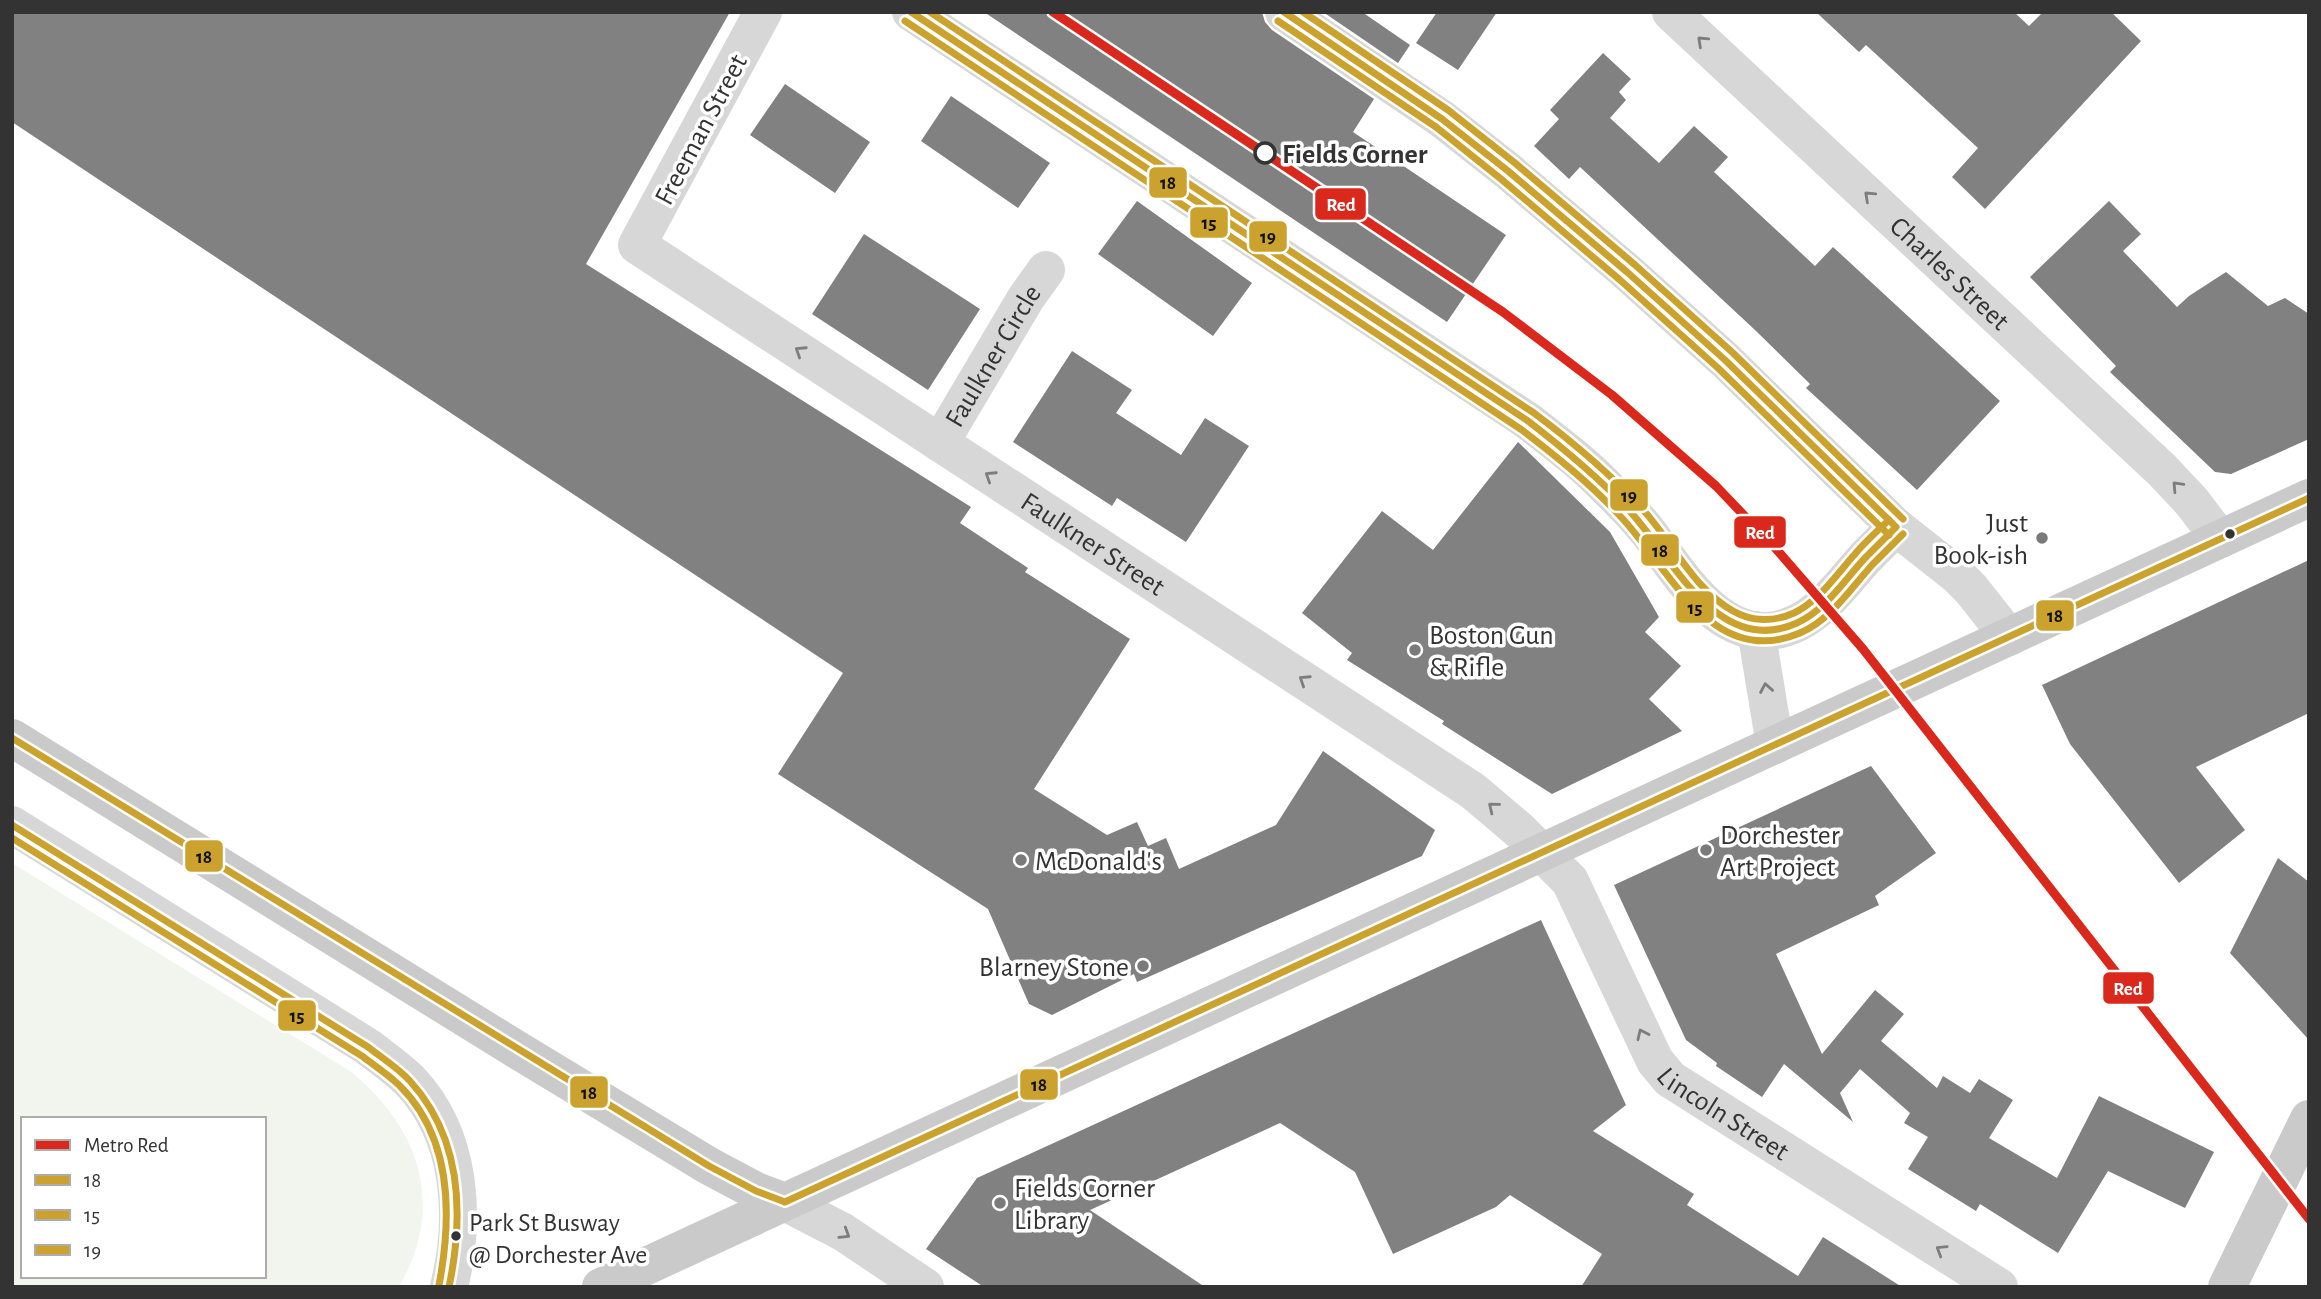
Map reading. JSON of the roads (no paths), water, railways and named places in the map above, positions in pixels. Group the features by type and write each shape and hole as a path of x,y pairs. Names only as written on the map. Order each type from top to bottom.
{"main road":[{"path":"601,1287 2309,498"},
{"path":"12,738 685,1151 756,1191 785,1202"},
{"path":"2227,1287 2309,1119"}],"street":[{"name":"Freeman Street","path":"637,245 763,12"},
{"path":"911,12 1528,421 1609,489 1647,531 1695,596 1726,619 1756,631 1771,631 1800,621 1845,582 1896,527"},
{"path":"1284,12 1442,119 1627,272 1725,360 1896,527 1957,575 2009,637"},
{"name":"Charles Street","path":"1671,12 2162,470 2192,502 2220,540"},
{"name":"Faulkner Street","path":"637,245 1465,786 1544,852"},
{"name":"Faulkner Circle","path":"940,443 1026,298 1046,270"},
{"path":"1756,631 1775,745"},
{"path":"12,825 368,1047 411,1082 423,1097 444,1136 456,1180 459,1227 449,1287"},
{"name":"Lincoln Street","path":"1544,852 1576,890 1655,1060 1670,1079 1999,1287"},
{"path":"785,1202 843,1232 925,1287"}],"metro line":[{"name":"Red","path":"1053,12 1503,312 1612,395 1716,486 1777,550 1863,649 2309,1219"}],"place":[{"name":"Fields Corner","path":"1265,153"},
{"name":"Just Book-ish","path":"2042,538"},
{"name":"Boston Gun & Rifle","path":"1415,650"},
{"name":"Dorchester Art Project","path":"1706,850"},
{"name":"McDonald's","path":"1021,860"},
{"name":"Blarney Stone","path":"1143,966"},
{"name":"Fields Corner Library","path":"1000,1203"},
{"name":"Park St Busway @ Dorchester Ave","path":"456,1236"}]}
